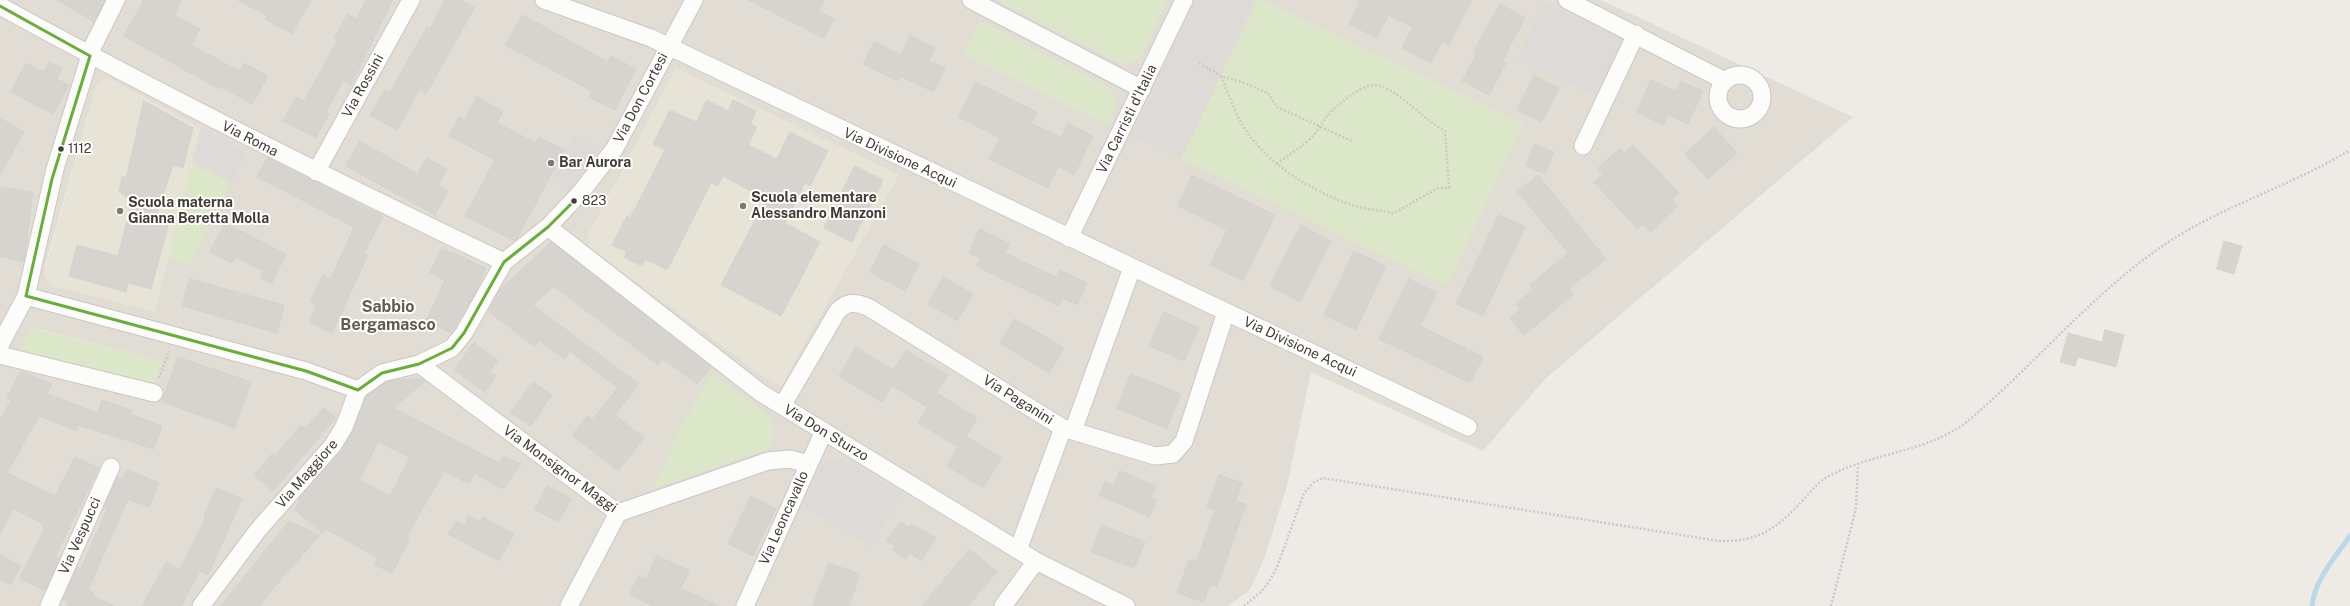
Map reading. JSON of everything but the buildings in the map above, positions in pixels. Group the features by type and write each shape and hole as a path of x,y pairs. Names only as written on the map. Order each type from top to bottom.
{"street":[{"path":"0,345 26,296 52,179 90,56 116,0"},
{"name":"Via Rossini","path":"316,172 411,0"},
{"name":"Via Divisione Acqui","path":"544,0 630,29 1468,427"},
{"name":"Via Don Cortesi","path":"548,227 581,192 615,148 694,0"},
{"path":"971,0 1142,89"},
{"name":"Via Carristi d'Italia","path":"1070,238 1184,0"},
{"path":"1567,0 1636,34 1725,81"},
{"name":"Via Roma","path":"0,6 90,56 316,172 504,262"},
{"path":"1583,146 1636,34"},
{"path":"26,296 306,371 358,390 382,373 419,364 443,354 458,341 504,262 548,227"},
{"name":"Via Don Sturzo","path":"548,227 748,384 1036,561 1126,606"},
{"path":"1018,550 1132,268"},
{"name":"Via Paganini","path":"782,406 837,312 844,304 856,303 868,307 1068,429 1150,455 1167,455 1178,450 1186,436 1226,312"},
{"path":"0,355 154,393"},
{"name":"Via Monsignor Maggi","path":"419,364 618,514 768,461 790,458 808,464"},
{"name":"Via Maggiore","path":"202,606 258,530 329,451 344,427 358,390"},
{"name":"Via Leoncavallo","path":"745,606 824,431"},
{"name":"Via Vespucci","path":"49,606 111,466"},
{"path":"568,606 618,514"},
{"path":"1003,606 1036,561"}],"path":[{"path":"1199,63 1221,76 1242,82 1268,93 1277,107 1352,141"},
{"path":"1221,76 1244,127 1260,149 1277,164 1321,191 1346,203 1394,213 1438,188 1449,188 1445,131 1382,86 1368,86 1344,100 1332,110 1313,136 1277,164"},
{"path":"1244,606 1261,592 1273,574 1304,493 1318,479 1328,478 1706,539 1732,541 1752,538 1770,530 1786,518 1820,482 1832,474 1932,441 1956,430 1979,412 2101,294 2155,251 2204,222 2350,150"},
{"path":"154,393 175,336"},
{"path":"1831,606 1856,508 1858,465"}],"shaded area":[{"path":"0,0 998,0 1115,60 1140,58 1167,0 1257,0 1213,92 1523,124 1261,0 1601,0 1853,117 1545,379 1483,451 1311,372 1287,486 1264,559 1250,590 1228,606 0,606","holes":["981,22 1109,88 1113,92 1109,125 964,54","676,68 781,386 760,374 590,247 588,236","108,78 200,128 155,312 45,266 96,86 99,82","39,329 162,361 153,386 32,330","771,421 774,433 653,489 672,452"]},
{"path":"1196,0 1257,0 1181,159 1132,135"},
{"path":"1543,2 1624,40 1598,97 1517,59"},
{"name":"Scuola elementare Alessandro Manzoni","path":"676,68 899,175 781,386 760,374 590,247 588,237"},
{"name":"Scuola materna Gianna Beretta Molla","path":"108,78 201,128 155,312 52,286 47,282 44,274 96,86 103,79"},
{"path":"201,128 246,153 231,183 192,162"},
{"path":"574,135 600,148 569,189 551,179"},
{"path":"842,459 902,493 870,546 804,507 822,465 827,460"}],"green space":[{"path":"998,0 1167,0 1140,58 1128,64 1115,60"},
{"path":"1257,0 1261,0 1523,124 1447,286 1181,159"},
{"path":"981,22 1109,88 1117,101 1116,110 1109,125 964,54"},
{"path":"192,162 231,183 189,265 168,259"},
{"path":"36,329 163,361 153,386 19,352 29,332"},
{"path":"712,374 753,403 767,415 773,424 774,435 771,442 767,449 652,489 672,452 669,447"}],"waterway":[{"path":"2312,606 2321,578 2350,536"}],"transit line":[{"path":"0,6 90,56 52,179 26,296 306,371 358,390 382,373 419,364 452,348 464,333 504,262 548,227 574,201"}],"place":[{"name":"1112","path":"61,149"},
{"name":"Bar Aurora","path":"551,163"},
{"name":"823","path":"574,201"},
{"name":"Scuola elementare Alessandro Manzoni","path":"743,206"},
{"name":"Scuola materna Gianna Beretta Molla","path":"120,211"}],"district":[{"name":"Sabbio Bergamasco","path":"388,316"}]}
